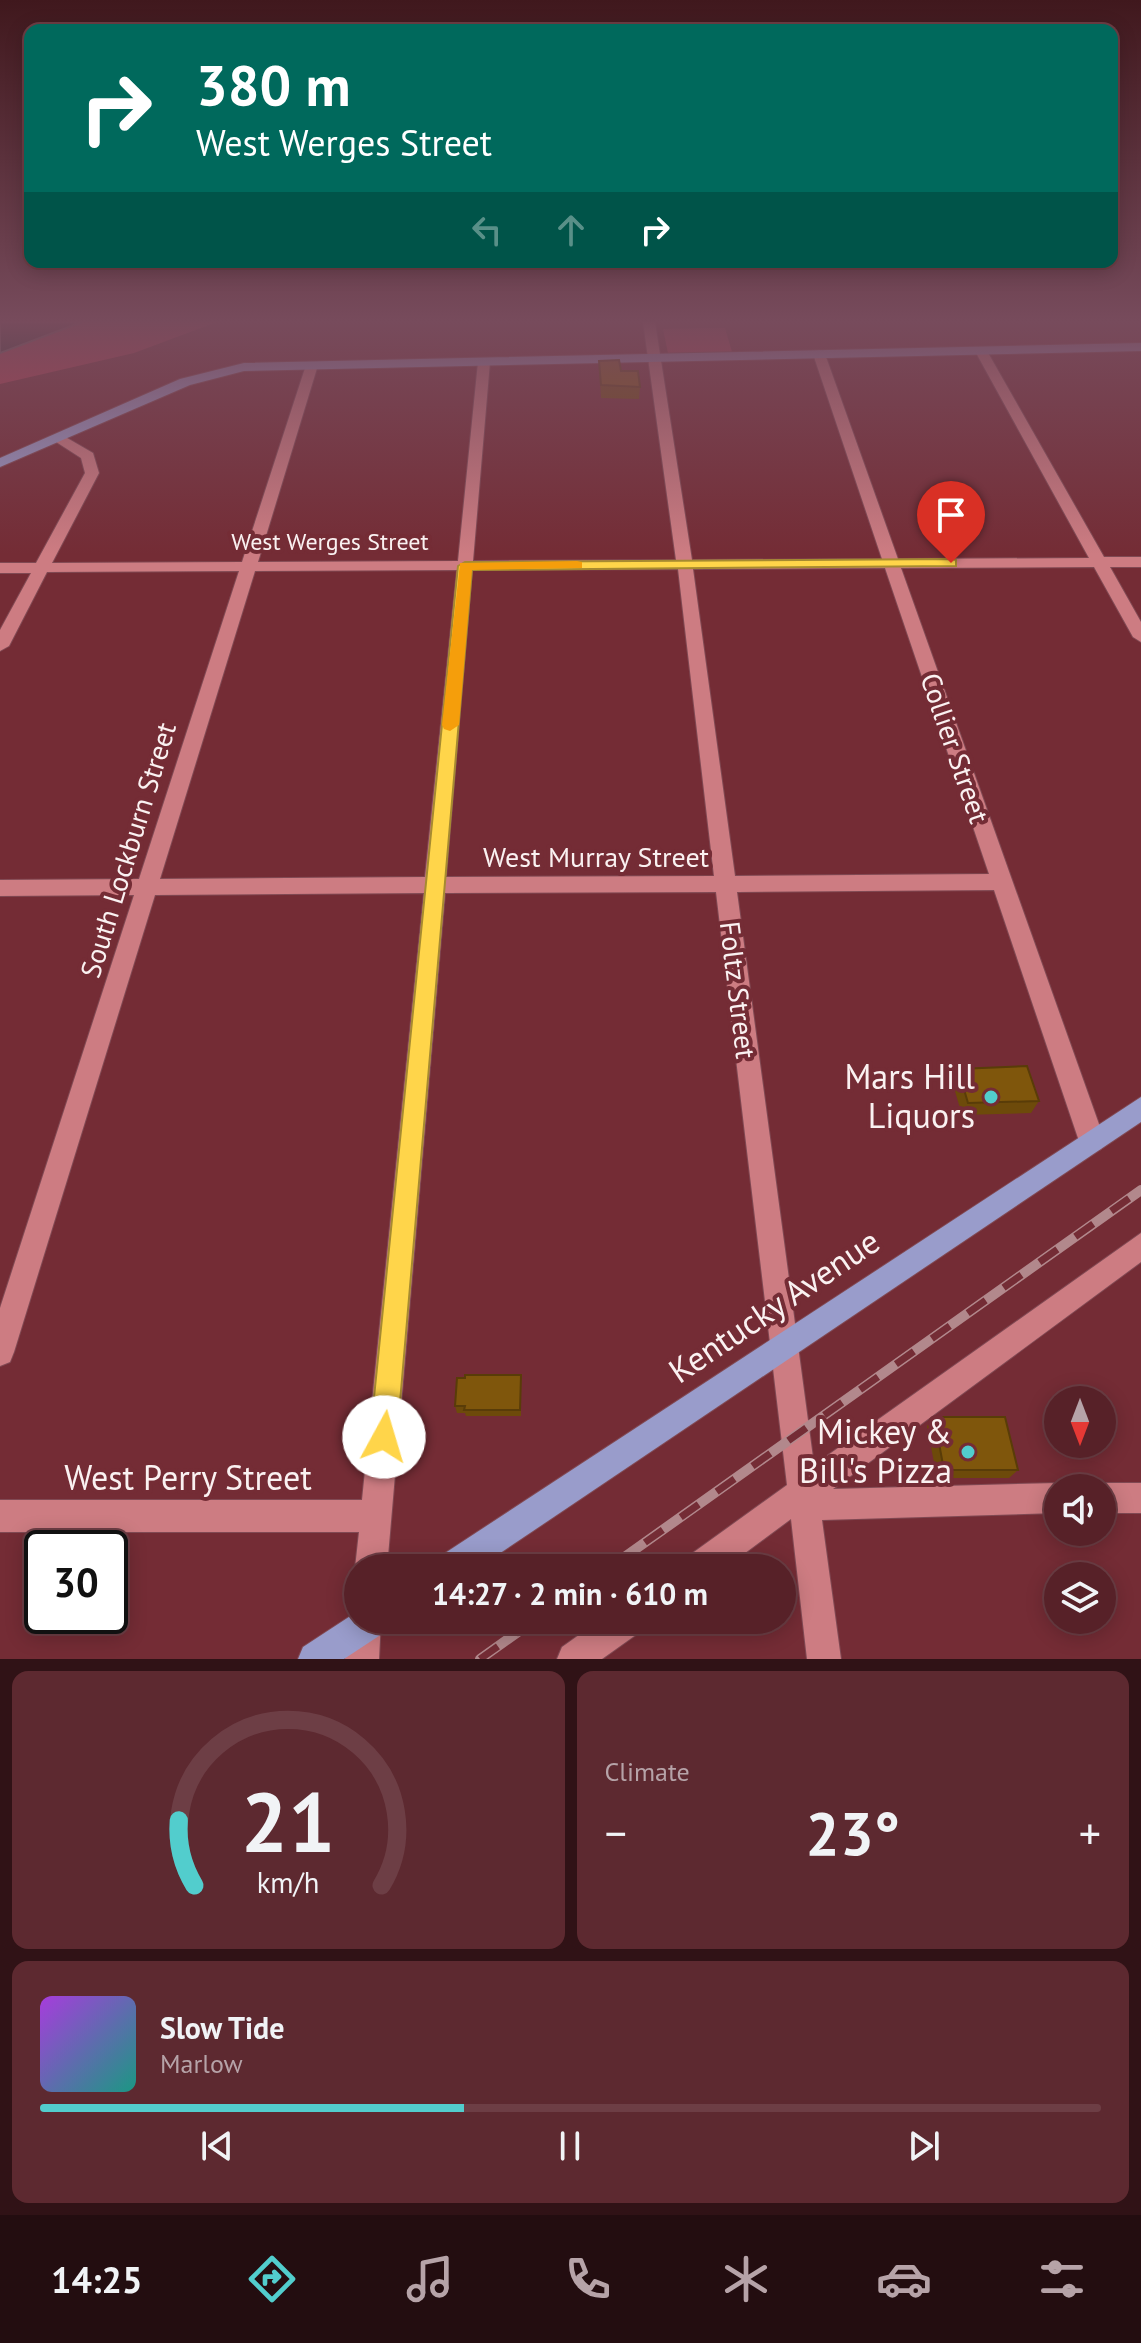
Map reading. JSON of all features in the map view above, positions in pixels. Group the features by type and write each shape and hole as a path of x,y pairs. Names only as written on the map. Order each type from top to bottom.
{"main road":[{"path":"0,463 148,399"},
{"name":"Kentucky Avenue","path":"471,1554 1141,1108"},
{"path":"315,1659 350,1634"}],"street":[{"name":"South Lockburn Street","path":"0,1352 301,399"},
{"path":"373,1554 481,399"},
{"name":"Foltz Street","path":"660,399 685,565 824,1659"},
{"name":"Collier Street","path":"835,399 1092,1141"},
{"path":"1008,399 1141,637"},
{"path":"0,646 92,473 88,456 57,438"},
{"name":"West Werges Street","path":"0,568 1141,562"},
{"name":"West Murray Street","path":"0,888 1001,882"},
{"path":"719,1554 803,1498 1140,1252"},
{"path":"803,1498 1044,1498"},
{"path":"1116,1498 1141,1498"},
{"name":"West Perry Street","path":"0,1516 377,1516"},
{"path":"362,1659 365,1634"},
{"path":"574,1659 609,1634"}],"building":[{"path":"1027,1066 1039,1101 968,1103 958,1069"},
{"path":"465,1375 521,1375 520,1410 464,1410 465,1406 455,1406 457,1378 465,1378"},
{"name":"Mickey & Bill's Pizza","path":"934,1417 1005,1417 1018,1470 944,1470"}],"railway":[{"path":"629,1554 1141,1190"},
{"path":"480,1659 515,1634"}],"slow traffic":[{"path":"450,725 465,566 577,565"}],"place":[{"name":"Mars Hill Liquors","path":"991,1097"},
{"name":"Mickey & Bill's Pizza","path":"968,1452"}],"route":[{"path":"384,1437 465,566 951,563"}]}
